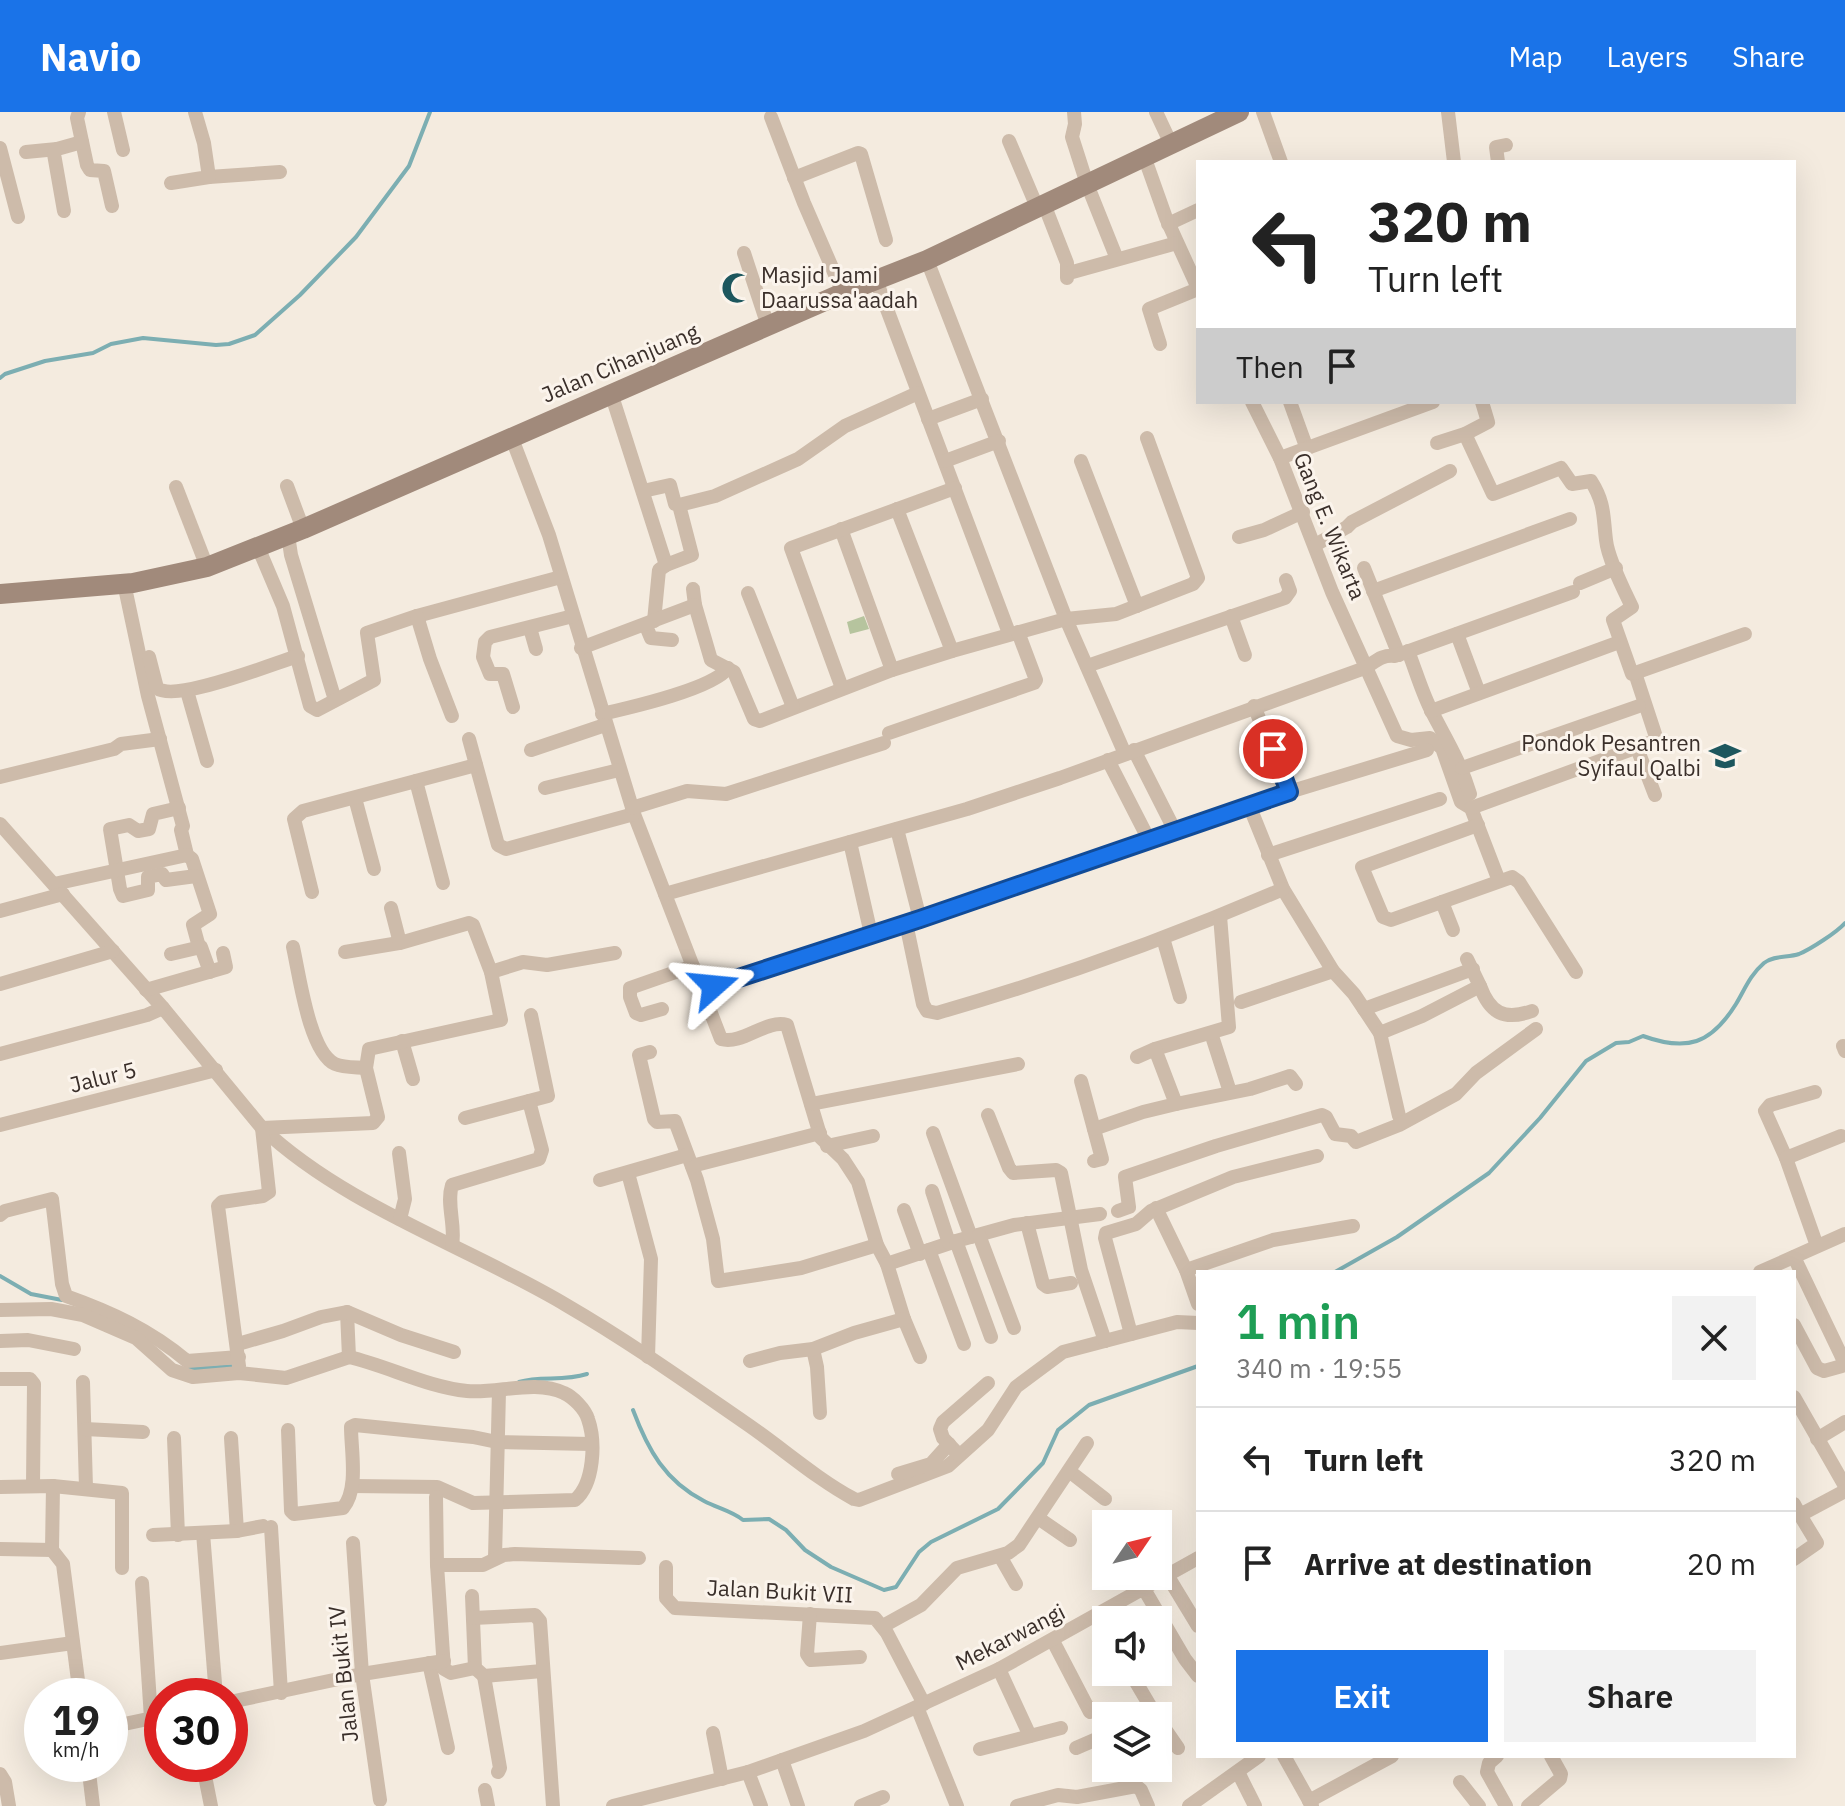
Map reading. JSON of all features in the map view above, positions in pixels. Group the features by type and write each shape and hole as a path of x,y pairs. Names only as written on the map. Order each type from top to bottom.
{"main road":[{"name":"Jalan Cihanjuang","path":"0,594 129,583 207,567 296,532 511,436 927,260 1232,114"}],"street":[{"path":"79,112 77,118 90,170 104,171 112,206"},
{"path":"114,112 123,150"},
{"path":"195,112 209,177"},
{"path":"1074,112 1072,137 1117,259"},
{"path":"1156,112 1171,144"},
{"path":"1263,112 1280,160"},
{"path":"1448,112 1454,160"},
{"path":"771,117 843,293"},
{"path":"1009,141 1040,205 1068,275 1177,243"},
{"path":"26,152 57,149 82,142"},
{"path":"1498,160 1496,147 1506,145"},
{"path":"0,148 18,217"},
{"path":"57,149 54,158 64,211"},
{"path":"794,178 861,154 886,240"},
{"path":"1144,156 1168,224 1196,285"},
{"path":"171,183 280,172"},
{"path":"1168,224 1196,211"},
{"path":"744,253 768,326"},
{"path":"927,260 1066,619 1129,752 1175,831"},
{"path":"469,739 498,845 504,849 633,811 687,791 726,794 1034,683 1036,680 1013,632 955,488 876,280"},
{"path":"1160,344 1149,309 1196,290"},
{"path":"611,393 666,565"},
{"path":"679,505 715,496 798,459 845,426 918,393"},
{"path":"928,419 982,399"},
{"name":"Gang E. Wikarta","path":"1253,404 1280,458 1397,736 1411,740 1430,738 1438,742 1461,802 1471,801"},
{"path":"1291,404 1307,449"},
{"path":"1280,458 1428,404"},
{"path":"1437,443 1488,422 1483,404"},
{"path":"1465,434 1493,494 1561,468 1572,484 1591,481 1603,504 1605,537 1632,607 1613,620 1632,674 1745,634"},
{"path":"511,436 549,535 633,811 721,1039 730,1041 778,1024 787,1025 823,1139 843,1159 858,1182 877,1245 887,1264 920,1357"},
{"path":"693,589 711,660 734,672 757,720 892,670 1013,632 1066,619 1116,614 1193,584 1198,578 1147,438"},
{"path":"945,461 999,441"},
{"path":"1081,461 1137,606"},
{"path":"1315,545 1450,471"},
{"path":"643,491 668,485 675,504 679,505 693,553 659,570 650,623 651,638 672,640"},
{"path":"287,486 296,532 291,555 335,700"},
{"path":"176,487 207,567"},
{"path":"842,688 790,551 793,546 955,488"},
{"path":"897,509 952,651"},
{"path":"1239,537 1264,530 1303,512"},
{"path":"1373,591 1570,519"},
{"path":"841,529 892,670"},
{"path":"258,547 283,606 310,706 317,710 375,679 367,633 417,616 561,577"},
{"path":"1364,568 1401,654 1462,768 1478,825 1499,881"},
{"path":"665,894 967,809 1366,667 1389,655 1401,654 1457,634 1577,587 1616,568"},
{"path":"1087,666 1285,598 1290,591 1286,580"},
{"path":"129,583 157,688 163,692 187,691 298,656"},
{"path":"129,583 148,696 179,808 187,855 192,859 210,914 193,925 210,972"},
{"path":"748,593 793,707"},
{"path":"581,648 695,605"},
{"path":"417,616 452,716"},
{"path":"513,707 503,674 490,674 483,648 485,642 490,637 573,616"},
{"path":"1231,616 1245,655"},
{"path":"530,628 536,649"},
{"path":"1457,634 1479,693"},
{"path":"1431,711 1614,644"},
{"path":"531,750 723,675 728,668"},
{"path":"1471,801 1657,740 1635,673"},
{"path":"187,691 207,761"},
{"path":"1254,706 1289,792"},
{"path":"1462,768 1639,706"},
{"path":"0,777 114,749 121,744 160,739"},
{"path":"1637,748 1655,795"},
{"path":"703,990 1249,805 1427,750"},
{"path":"1108,760 1149,840"},
{"path":"312,892 294,819 303,811 476,765"},
{"path":"545,788 619,770"},
{"path":"416,781 443,883"},
{"path":"355,798 374,869"},
{"path":"1268,855 1440,799"},
{"path":"1249,805 1283,889 1333,971 1380,1033 1399,1116"},
{"path":"179,808 153,814 149,829 137,830 129,825 111,828 120,889 123,896 148,890 148,877 162,874 166,880 196,876"},
{"path":"0,824 6,840 59,889 216,1070 262,1128 304,1162 400,1219 537,1288 648,1357 854,1499 859,1500 948,1466 954,1449"},
{"path":"1478,825 1362,867 1383,917 1387,920 1512,877 1519,882 1576,972"},
{"path":"897,829 923,1004 927,1011 937,1013 1028,986 1163,938 1283,889"},
{"path":"850,842 871,934"},
{"path":"0,911 118,869 187,855"},
{"path":"1442,902 1453,930"},
{"path":"391,908 399,943"},
{"path":"1137,1057 1229,1027 1220,916"},
{"path":"262,1128 373,1123 377,1121 377,1111 366,1068 369,1049 501,1019 491,972 475,928 469,923 399,943 345,952"},
{"path":"1163,938 1180,997"},
{"path":"171,954 199,947"},
{"path":"293,947 316,1040 326,1058 337,1065 366,1068"},
{"path":"0,984 113,951"},
{"path":"146,990 227,967 223,953"},
{"path":"491,972 523,962 547,965 615,953"},
{"path":"1364,1009 1470,964 1487,1003 1495,1011 1519,1015 1532,1011"},
{"path":"662,1009 641,1015 636,1013 630,988 693,966"},
{"path":"1241,1002 1333,971"},
{"path":"1380,1033 1422,1016 1480,986"},
{"path":"0,1054 163,1008"},
{"path":"465,1118 548,1094 531,1015"},
{"path":"1118,1211 1129,1207 1125,1177 1216,1146 1322,1115 1335,1134 1351,1136 1356,1142 1399,1125 1456,1094 1476,1073 1536,1029"},
{"path":"1211,1033 1230,1092"},
{"path":"402,1041 413,1079"},
{"path":"1155,1049 1176,1104"},
{"path":"650,1052 639,1055 654,1119 657,1122 675,1121 713,1239 718,1281 801,1268 877,1245"},
{"path":"811,1104 1018,1064"},
{"name":"Jalur 5","path":"0,1125 216,1070"},
{"path":"1094,1129 1143,1112 1290,1076 1296,1084"},
{"path":"1081,1081 1102,1159 1094,1161"},
{"path":"1815,1092 1770,1105 1765,1111 1786,1158 1817,1246"},
{"path":"452,1245 455,1235 450,1192 452,1185 539,1159 542,1150 529,1101"},
{"path":"988,1115 1013,1173 1056,1170 1061,1173 1081,1270 1105,1341"},
{"path":"239,1361 218,1206 222,1202 263,1196 269,1192 262,1128"},
{"path":"933,1133 1014,1328"},
{"path":"600,1180 689,1161 823,1139 873,1136"},
{"path":"1786,1158 1841,1136"},
{"path":"399,1153 405,1199 400,1219"},
{"path":"1131,1334 1105,1238 1110,1230 1136,1224 1156,1208 1233,1177 1317,1156"},
{"path":"628,1173 651,1259 648,1357"},
{"path":"932,1191 991,1337"},
{"path":"0,1215 52,1199 66,1296 129,1321 187,1361 239,1361 286,1378 349,1350 464,1391 542,1388 560,1391 570,1396 589,1421 589,1479 583,1493 575,1500 473,1503 437,1487 352,1486"},
{"path":"1156,1208 1186,1270 1196,1314"},
{"path":"904,1210 964,1344"},
{"path":"887,1264 953,1242 1027,1223 1100,1214"},
{"path":"1027,1223 1043,1284 1047,1287 1071,1283"},
{"path":"1186,1270 1273,1240 1353,1226"},
{"path":"1768,1270 1845,1234"},
{"path":"1794,1257 1844,1362 1842,1366 1824,1371 1817,1368 1796,1329"},
{"path":"0,1310 51,1309 83,1315 136,1338 172,1370 184,1375 239,1361 321,1317 347,1312 401,1335 454,1352"},
{"path":"347,1312 349,1350"},
{"path":"898,1474 931,1464 988,1430 1016,1387 1063,1352 1196,1318"},
{"path":"750,1361 813,1349 904,1319"},
{"path":"0,1341 28,1340 74,1349"},
{"path":"813,1349 820,1413"},
{"path":"0,1379 30,1379 34,1384 33,1485"},
{"path":"83,1382 86,1488"},
{"path":"954,1449 940,1429 943,1422 988,1383"},
{"path":"495,1558 499,1391"},
{"path":"1796,1401 1845,1489 1797,1510 1817,1543 1796,1558"},
{"path":"1817,1439 1845,1422"},
{"path":"288,1430 292,1512 343,1508 349,1500 352,1486 351,1427 355,1425 497,1442 591,1444"},
{"path":"85,1429 143,1432"},
{"path":"174,1438 178,1535"},
{"path":"231,1438 237,1531"},
{"path":"957,1806 920,1706 883,1626 921,1605 957,1568 1000,1556 1019,1545 1087,1443"},
{"path":"1069,1471 1105,1499"},
{"path":"0,1487 33,1485 122,1493 122,1568"},
{"path":"53,1486 52,1550 63,1564 78,1678"},
{"path":"436,1497 436,1662 448,1748"},
{"path":"1038,1518 1070,1540"},
{"path":"153,1535 267,1527 281,1693"},
{"path":"203,1533 215,1678"},
{"name":"Jalan Bukit IV","path":"353,1543 362,1674 380,1800"},
{"path":"0,1549 52,1550"},
{"path":"436,1568 483,1565 495,1558 515,1554 639,1558"},
{"path":"1000,1556 1016,1584"},
{"name":"Mekarwangi","path":"1172,1572 1196,1559"},
{"name":"Jalan Bukit VII","path":"666,1567 666,1598 675,1608 875,1618 883,1626"},
{"path":"142,1583 152,1678"},
{"path":"1172,1583 1196,1623"},
{"path":"1142,1590 1196,1673"},
{"name":"Mekarwangi","path":"1122,1606 1142,1590"},
{"path":"472,1596 480,1672 500,1768 498,1772"},
{"path":"810,1614 808,1658 860,1657"},
{"path":"473,1618 535,1615 540,1621 553,1806"},
{"name":"Mekarwangi","path":"613,1806 748,1772 864,1731 1053,1641 1092,1626"},
{"path":"1053,1641 1090,1712"},
{"path":"0,1653 73,1643"},
{"path":"248,1699 362,1674 436,1662"},
{"path":"436,1662 451,1673 542,1671"},
{"path":"999,1669 1030,1736"},
{"path":"980,1749 1061,1728"},
{"path":"713,1733 722,1779"},
{"path":"1076,1748 1092,1741"},
{"path":"1172,1741 1178,1748"},
{"path":"1189,1806 1256,1758"},
{"path":"1285,1758 1311,1804 1389,1758"},
{"path":"1495,1758 1487,1767 1487,1772 1502,1805"},
{"path":"1528,1806 1560,1779 1561,1774 1552,1758"},
{"path":"782,1760 798,1806"},
{"path":"748,1772 761,1806"},
{"path":"1238,1772 1255,1806"},
{"path":"0,1774 5,1782 9,1806"},
{"path":"90,1782 93,1806"},
{"path":"206,1782 211,1806"},
{"path":"1460,1782 1479,1806"},
{"path":"1017,1806 1058,1795 1079,1802 1136,1786 1148,1806"},
{"path":"485,1790 488,1806"},
{"path":"861,1806 883,1797"}],"green space":[{"path":"864,616 869,629 850,634 847,622"}],"waterway":[{"path":"0,378 45,361 93,353 111,344 143,338 216,345 255,335 300,295 356,237 409,166 430,112"},
{"path":"1339,1270 1397,1237 1489,1173 1540,1118 1586,1061 1616,1043 1643,1036 1673,1043 1697,1041 1707,1036 1727,1018 1751,977 1764,963 1804,952 1845,923"},
{"path":"0,1276 31,1294 62,1300"},
{"path":"188,1369 235,1366"},
{"path":"633,1410 660,1463 690,1493 743,1520 769,1519 786,1530 805,1550 831,1567 884,1590 896,1587 919,1552 931,1542 998,1509 1043,1463 1058,1430 1089,1405 1196,1367"},
{"path":"519,1382 587,1374"}],"place":[{"name":"Masjid Jami Daarussa'aadah","path":"737,288"},
{"name":"Pondok Pesantren Syifaul Qalbi","path":"1725,756"}],"route":[{"path":"714,986 1289,792 1273,749"}]}
